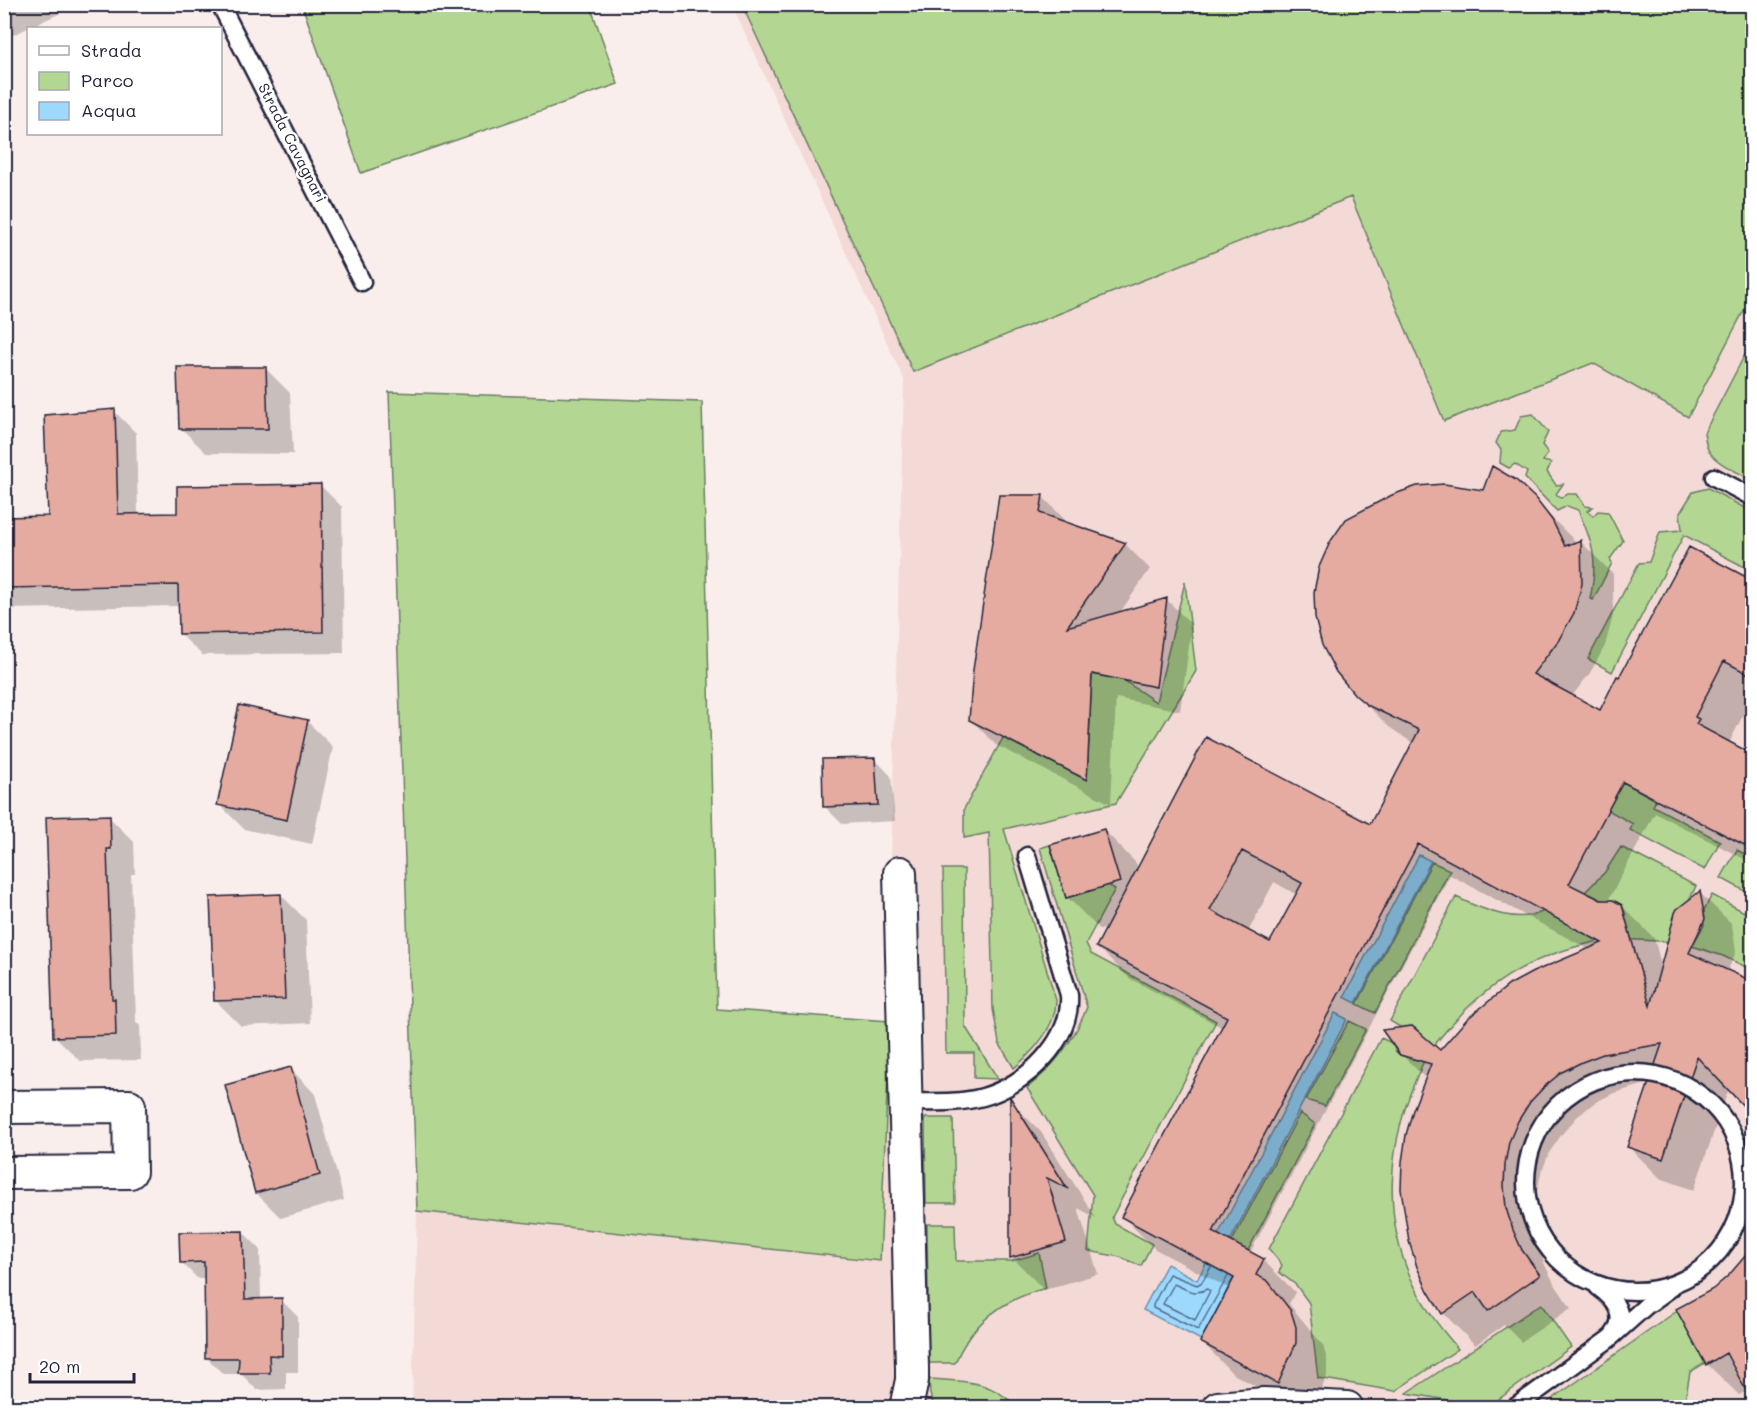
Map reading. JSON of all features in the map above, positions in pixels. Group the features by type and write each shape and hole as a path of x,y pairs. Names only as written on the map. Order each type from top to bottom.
{"street":[{"path":"900,873 912,1368 912,1380 906,1407"},
{"path":"4,1107 129,1106 130,1172 4,1173"},
{"path":"912,1368 923,1407"},
{"path":"1218,1407 1264,1404 1347,1407"}],"lane":[{"name":"Strada Cavagnari","path":"220,4 362,282"},
{"path":"1714,477 1752,497"},
{"path":"905,1102 954,1101 994,1093 1030,1070 1047,1053 1062,1030 1068,1016 1068,995 1027,856"},
{"path":"1514,1407 1608,1340 1656,1299 1716,1255 1735,1225 1743,1191 1744,1174 1740,1156 1727,1124 1703,1098 1673,1080 1638,1074 1620,1075 1602,1079 1569,1095 1544,1121 1529,1155 1526,1192 1536,1227 1556,1257 1586,1280 1601,1288 1618,1308 1620,1321 1615,1334 1608,1340"},
{"path":"1586,1280 1620,1290 1639,1291 1656,1289 1689,1277"}],"shaded area":[{"path":"732,5 1752,5 1752,1407 412,1408 417,1211 880,1261 904,380"}],"green space":[{"path":"302,5 590,5 618,84 361,173"},
{"path":"742,5 1752,5 1752,295 1688,417 1593,363 1444,421 1351,197 913,372"},
{"path":"1752,341 1752,480 1713,456 1707,447 1704,433"},
{"path":"389,392 702,402 717,1009 890,1021 880,1261 417,1211"},
{"path":"1533,414 1548,432 1542,445 1548,453 1543,461 1551,463 1547,472 1556,485 1563,484 1556,494 1561,498 1566,494 1577,494 1585,506 1593,507 1587,511 1593,516 1598,511 1608,512 1623,541 1610,559 1612,563 1593,600 1590,599 1594,574 1593,553 1588,533 1578,510 1567,506 1557,511 1525,478 1527,472 1515,464 1509,468 1500,463 1501,450 1496,443 1501,432 1515,430 1521,416"},
{"path":"1708,488 1752,512 1752,571 1684,535 1612,672 1588,659 1639,563 1649,562 1660,532 1682,530 1680,513 1693,492"},
{"path":"1185,582 1196,671 1116,803 1004,829 1056,1000 1048,1029 1036,1046 1014,1068 999,1043 993,1009 989,833 964,838 964,809 1003,738 1087,780 1092,674 1123,680 1156,702"},
{"path":"1623,782 1656,800 1653,806 1720,841 1705,870 1630,830 1633,824 1608,810"},
{"path":"1050,845 1066,898 1108,885 1115,889 1086,943 1091,954 1216,1021 1112,1217 1115,1224 1152,1244 1141,1266 1120,1257 1088,1251 1093,1195 1027,1088 1063,1052 1087,1007 1040,848"},
{"path":"1621,847 1696,886 1687,904 1677,909 1675,913 1675,942 1621,939 1626,915 1622,905 1613,900 1604,901 1585,892 1605,872"},
{"path":"1737,850 1752,858 1752,895 1721,878"},
{"path":"1432,862 1450,870 1375,1013 1357,1004"},
{"path":"943,869 964,869 965,1026 998,1079 974,1078 974,1053 946,1053"},
{"path":"1712,895 1752,916 1752,970 1723,956 1692,946 1704,925 1703,912"},
{"path":"1456,897 1499,914 1511,916 1533,915 1544,911 1605,940 1553,954 1508,976 1469,1007 1433,1047 1412,1026 1400,1027 1390,1021"},
{"path":"1349,1021 1366,1029 1325,1106 1306,1100"},
{"path":"1381,1038 1392,1043 1400,1055 1424,1061 1401,1121 1392,1183 1394,1214 1399,1245 1410,1275 1436,1322 1458,1349 1395,1391 1318,1378 1309,1303 1296,1285 1279,1272 1282,1265 1269,1249"},
{"path":"1300,1113 1315,1124 1244,1258 1228,1249"},
{"path":"925,1118 953,1118 955,1203 926,1203"},
{"path":"927,1224 955,1224 956,1261 1012,1261 1039,1253 1046,1288 1016,1299 991,1315 970,1336 955,1363 929,1363"},
{"path":"1541,1304 1571,1347 1496,1401 1482,1406 1407,1393"},
{"path":"1677,1311 1705,1363 1690,1372 1684,1407 1544,1408 1548,1402"},
{"path":"929,1379 965,1382 987,1387 1007,1398 1016,1407 934,1407"}],"water":[{"path":"1419,855 1431,861 1356,1003 1344,997"},
{"path":"1335,1013 1347,1019 1230,1241 1243,1260 1201,1340 1143,1310 1167,1264 1197,1280 1220,1237 1218,1235"}],"building":[{"path":"177,367 266,367 268,429 179,429"},
{"path":"115,409 118,514 177,513 177,486 321,484 323,632 179,634 178,585 4,588 4,517 48,516 44,415"},
{"path":"1492,466 1516,480 1535,498 1552,520 1565,546 1581,540 1582,584 1574,613 1558,641 1533,674 1600,710 1689,547 1752,580 1752,676 1724,661 1695,717 1699,719 1696,724 1752,754 1752,849 1623,782 1569,884 1601,900 1613,900 1622,905 1650,1006 1675,913 1700,891 1705,919 1689,953 1752,981 1752,1115 1697,1057 1663,1159 1627,1147 1662,1044 1603,1054 1562,1072 1530,1102 1518,1121 1509,1142 1505,1164 1506,1208 1522,1250 1540,1275 1488,1311 1475,1292 1442,1314 1417,1267 1409,1241 1401,1189 1406,1135 1431,1064 1400,1055 1382,1030 1412,1026 1440,1050 1467,1019 1509,985 1533,972 1602,943 1418,844 1213,1232 1264,1259 1256,1275 1268,1281 1291,1311 1296,1327 1296,1343 1278,1384 1200,1342 1234,1278 1121,1217 1227,1017 1096,947 1206,737 1370,824 1419,730 1367,705 1355,695 1336,672 1322,645 1315,618 1314,592 1319,567 1330,542 1346,519 1392,495 1417,486 1444,484 1483,490","holes":["1242,851 1302,883 1270,942 1210,910"]},
{"path":"999,495 1043,495 1040,513 1126,543 1067,627 1167,598 1156,687 1092,674 1087,780 969,720 973,670"},
{"path":"239,705 308,720 287,820 217,805"},
{"path":"875,758 878,805 823,807 822,759"},
{"path":"110,815 111,849 107,849 112,999 115,999 116,1035 53,1037 46,817"},
{"path":"1104,829 1120,882 1066,898 1050,845"},
{"path":"281,894 285,999 214,1001 210,897"},
{"path":"291,1067 320,1175 255,1193 225,1085"},
{"path":"1010,1097 1067,1188 1047,1178 1066,1242 1010,1258"},
{"path":"243,1231 245,1299 282,1298 282,1356 269,1355 270,1373 238,1373 239,1358 205,1358 204,1262 180,1263 179,1232"},
{"path":"1752,1248 1752,1402 1726,1353 1706,1365 1676,1309 1713,1289 1729,1275"}]}
